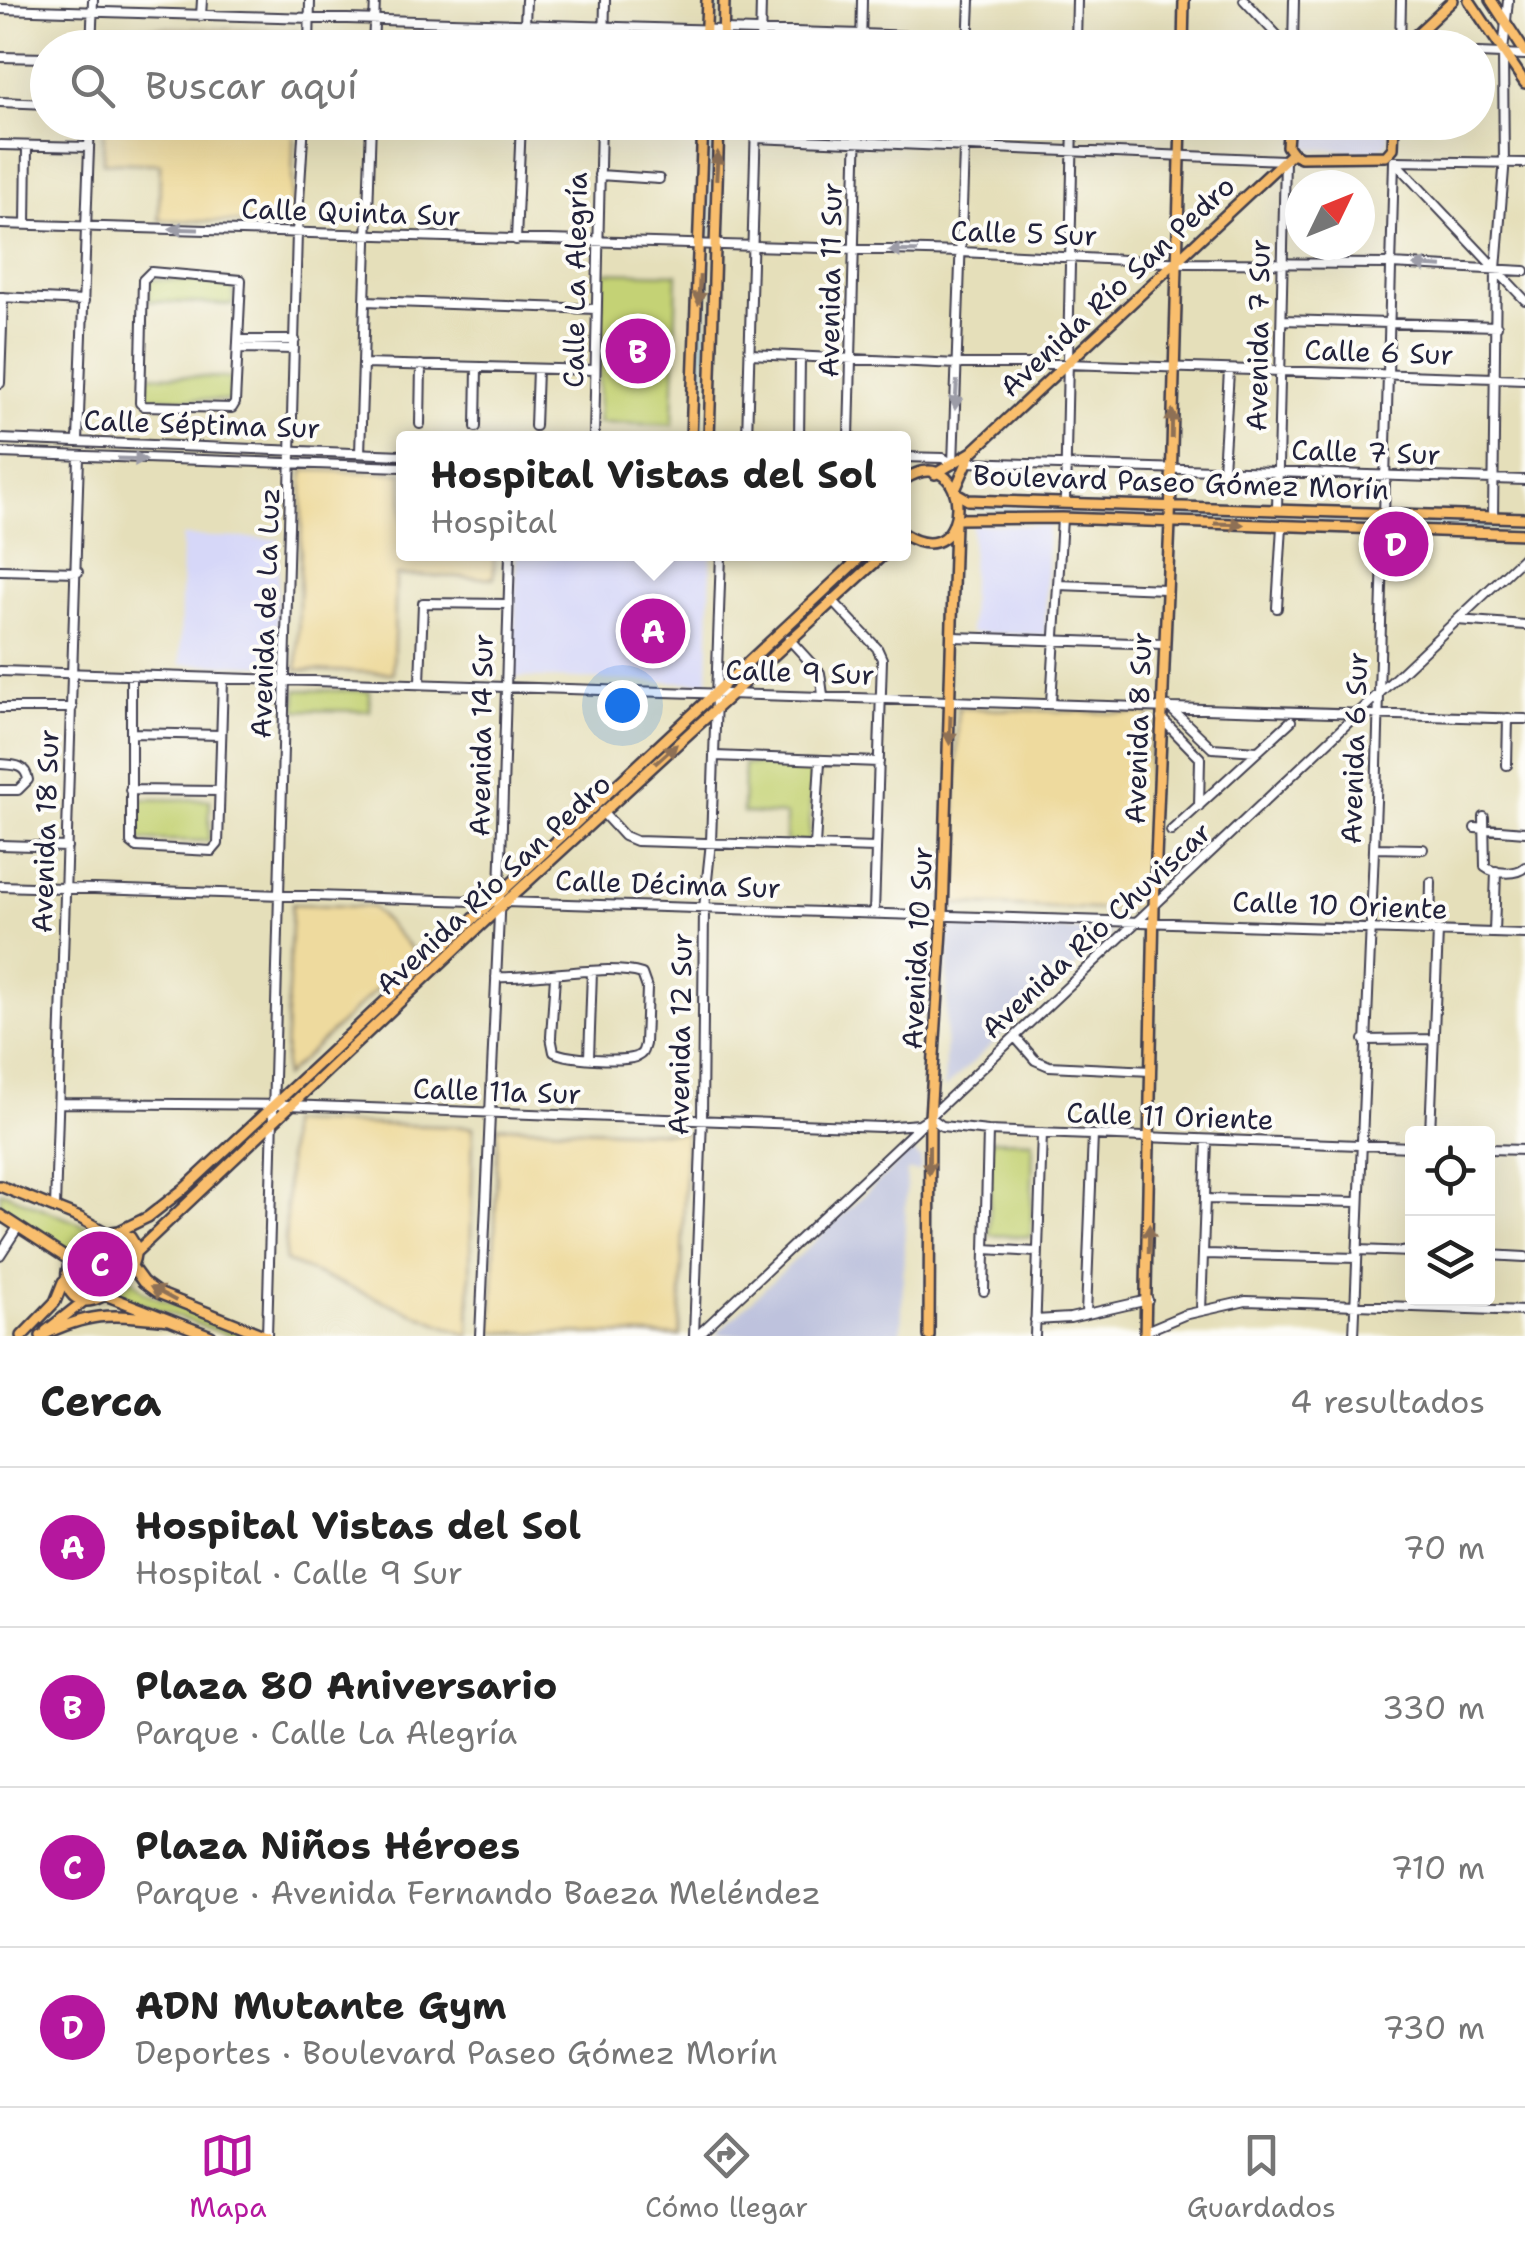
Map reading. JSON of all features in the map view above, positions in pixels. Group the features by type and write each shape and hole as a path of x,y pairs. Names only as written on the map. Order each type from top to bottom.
{"main road":[{"path":"705,30 707,0"},
{"path":"724,0 724,30"},
{"path":"1183,30 1184,0"},
{"path":"1421,30 1454,0"},
{"path":"1469,0 1488,30"},
{"path":"1491,0 1525,54"},
{"path":"1495,41 1525,82"},
{"path":"692,431 704,140"},
{"path":"709,431 719,140"},
{"name":"Avenida 8 Sur","path":"1145,1334 1154,906 1164,710 1180,140"},
{"name":"Avenida 7 Sur","path":"1288,140 1288,156"},
{"name":"Avenida 6 Sur","path":"1391,158 1393,140"},
{"path":"1288,156 1391,158"},
{"name":"Avenida Río San Pedro","path":"911,476 935,474 972,452 1288,156"},
{"name":"Avenida Río San Pedro","path":"955,563 956,491 972,452"},
{"path":"935,474 956,491"},
{"name":"Boulevard Paseo Gómez Morín","path":"956,491 968,500 1525,518"},
{"name":"Boulevard Paseo Gómez Morín","path":"956,521 1062,518 1525,534"},
{"path":"936,540 956,521"},
{"path":"911,538 936,540 955,563"},
{"name":"Avenida Río San Pedro","path":"136,1252 856,561"},
{"name":"Avenida Río San Pedro","path":"119,1232 171,1201 876,561"},
{"name":"Avenida 10 Sur","path":"928,1336 930,1117 943,915 955,563"},
{"path":"0,1186 107,1233"},
{"path":"0,1215 71,1261"},
{"path":"22,1336 55,1302 71,1261 90,1242 119,1232 133,1241 136,1252 132,1267 105,1295 84,1301 41,1336"},
{"path":"132,1267 158,1294 267,1336"},
{"path":"64,1279 71,1294 84,1301"},
{"path":"105,1295 212,1336"},
{"path":"41,1336 98,1315 170,1320"}],"street":[{"path":"92,30 94,0"},
{"path":"201,16 202,0"},
{"path":"309,30 310,0"},
{"path":"374,30 375,0"},
{"path":"525,30 526,0"},
{"path":"605,0 605,30"},
{"path":"760,30 761,0"},
{"path":"862,0 862,30"},
{"path":"969,30 970,0"},
{"path":"1076,30 1077,0"},
{"path":"1244,0 1273,30"},
{"path":"1292,30 1294,0"},
{"path":"1401,0 1401,30"},
{"path":"1493,517 1496,269 1504,162 1503,53 1508,0"},
{"path":"0,9 665,30"},
{"path":"1495,53 1525,54"},
{"path":"0,57 30,58"},
{"path":"0,102 30,103"},
{"path":"78,441 89,140"},
{"name":"Avenida de La Luz","path":"267,1336 297,232 303,140"},
{"path":"360,453 370,140"},
{"path":"516,240 520,140"},
{"name":"Calle La Alegría","path":"594,431 601,140"},
{"path":"747,431 755,140"},
{"path":"795,140 1288,156"},
{"name":"Avenida 11 Sur","path":"849,431 856,140"},
{"path":"911,457 943,458 953,464 964,140"},
{"path":"1065,501 1072,140"},
{"path":"0,145 89,147"},
{"path":"26,224 27,146"},
{"name":"Avenida 7 Sur","path":"1277,510 1288,156"},
{"path":"1391,158 1525,163"},
{"path":"1391,158 1525,300"},
{"name":"Avenida 6 Sur","path":"1354,1336 1386,475 1391,158"},
{"path":"600,175 658,180"},
{"name":"Calle Quinta Sur","path":"0,224 701,246"},
{"name":"Calle 5 Sur","path":"701,246 1525,271"},
{"path":"151,272 239,278 238,344 236,403 232,408 142,405 138,400 145,276 151,272"},
{"path":"0,384 2,297 84,301"},
{"path":"365,301 596,309"},
{"path":"1282,320 1496,326"},
{"path":"238,344 295,345"},
{"name":"Calle 6 Sur","path":"751,354 957,364 1525,379"},
{"path":"799,431 800,358"},
{"path":"363,364 594,370"},
{"path":"420,424 421,365"},
{"path":"476,426 478,367"},
{"path":"535,426 537,368"},
{"path":"1223,470 1229,371"},
{"name":"Calle Séptima Sur","path":"0,439 396,454"},
{"name":"Calle Séptima Sur","path":"0,453 396,467"},
{"name":"Avenida 18 Sur","path":"54,1208 79,457"},
{"name":"Calle 7 Sur","path":"966,462 1525,480"},
{"path":"1052,703 1062,518"},
{"path":"1277,608 1282,526"},
{"name":"Avenida Río Chuviscar","path":"696,1336 1525,556"},
{"name":"Avenida 14 Sur","path":"480,1336 510,561"},
{"name":"Avenida 12 Sur","path":"696,1336 704,908 711,842 720,561"},
{"path":"0,570 78,572"},
{"path":"1058,585 1166,589"},
{"path":"832,600 879,652 882,697 874,913"},
{"path":"420,682 423,603 507,604"},
{"path":"1457,620 1525,625"},
{"path":"953,637 1164,644"},
{"path":"790,639 820,673 823,695"},
{"name":"Calle 9 Sur","path":"0,670 882,697 1164,710 1525,718"},
{"path":"132,676 130,841 133,846 212,851 218,844 223,678"},
{"path":"0,708 72,708"},
{"path":"1164,710 1212,748 1258,752"},
{"path":"1164,710 1200,758 1199,806"},
{"path":"1507,765 1508,718"},
{"path":"1171,831 1291,722"},
{"path":"131,732 222,735"},
{"path":"714,756 879,762"},
{"path":"816,846 820,760"},
{"path":"0,764 19,766 28,780 18,790 0,790"},
{"path":"130,790 220,792"},
{"path":"602,812 632,840 876,848"},
{"path":"1484,817 1479,829 1485,867 1518,872 1525,867"},
{"path":"1479,829 1525,832"},
{"path":"0,846 67,847"},
{"path":"1374,848 1423,849"},
{"path":"1494,933 1496,871"},
{"path":"1430,1126 1434,1039 1431,882"},
{"name":"Calle Décima Sur","path":"0,886 1154,922"},
{"name":"Calle 10 Oriente","path":"1154,922 1525,934"},
{"path":"496,976 555,976 592,971 631,971 644,976 646,1044 642,1053 634,1058 589,1058 562,1056 552,1048 555,976"},
{"path":"589,1058 592,971"},
{"path":"1014,1037 1035,1060 1049,1066 1151,1071"},
{"path":"1364,1040 1434,1039"},
{"name":"Calle 11a Sur","path":"60,1103 275,1105 881,1127 919,1124 930,1117"},
{"name":"Calle 11 Oriente","path":"930,1117 942,1126 988,1131 1405,1146"},
{"path":"984,1290 988,1131"},
{"path":"1034,1336 1042,1133"},
{"path":"1086,1314 1093,1136"},
{"path":"1202,1310 1207,1140"},
{"path":"1495,1148 1525,1150"},
{"path":"1206,1199 1358,1202"},
{"path":"0,1255 18,1227"},
{"path":"984,1249 1038,1252"},
{"path":"1205,1254 1405,1252"},
{"path":"1495,1255 1525,1257"},
{"path":"1035,1320 1062,1319 1148,1300"},
{"path":"1145,1334 1164,1322 1246,1301 1525,1311"}],"shaded area":[{"path":"1299,140 1388,140 1377,152 1307,148"},
{"path":"972,524 1048,526 1045,635 970,633"},
{"path":"182,536 279,539 276,666 180,664"},
{"path":"516,561 711,561 708,683 513,677"},
{"path":"949,925 1114,931 944,1089"},
{"path":"912,1150 921,1159 920,1171 907,1171 901,1336 715,1335"}],"green space":[{"path":"602,272 677,274 673,425 598,423"},
{"path":"149,279 234,282 233,305 148,301"},
{"path":"147,375 231,378 230,401 146,397"},
{"path":"297,690 370,691 370,711 296,710"},
{"path":"744,764 812,767 809,843 786,842 786,815 743,813"},
{"path":"138,799 210,800 209,841 137,840"},
{"path":"991,1140 1033,1141 1031,1237 989,1235"},
{"path":"0,1191 90,1228 91,1232 70,1252 64,1251 0,1209"},
{"path":"118,1236 126,1239 130,1250 118,1275 92,1296 77,1294 70,1287 75,1268 94,1247"},
{"path":"131,1278 145,1293 256,1336 230,1336 116,1294"}],"sand":[{"path":"106,26 258,30 106,30"},
{"path":"104,140 293,140 291,224 159,220 160,164 103,162"},
{"path":"303,470 396,473 396,561 494,561 494,578 396,575 393,673 297,670"},
{"path":"958,708 1150,714 1144,911 953,904"},
{"path":"292,904 372,907 415,953 284,1077"},
{"path":"288,1122 473,1127 469,1336 285,1261"},
{"path":"498,1126 686,1133 680,1336 492,1332"}],"waterway":[{"path":"715,14 716,0"},
{"path":"708,235 711,140"},
{"path":"700,431 707,257"},
{"path":"967,507 1155,514"},
{"path":"1182,515 1370,522"},
{"path":"1396,523 1525,528"}],"place":[{"name":"Plaza 80 Aniversario","path":"638,351"},
{"name":"ADN Mutante Gym","path":"1396,544"},
{"name":"Hospital Vistas del Sol","path":"653,631"},
{"name":"Plaza Niños Héroes","path":"100,1264"}]}
